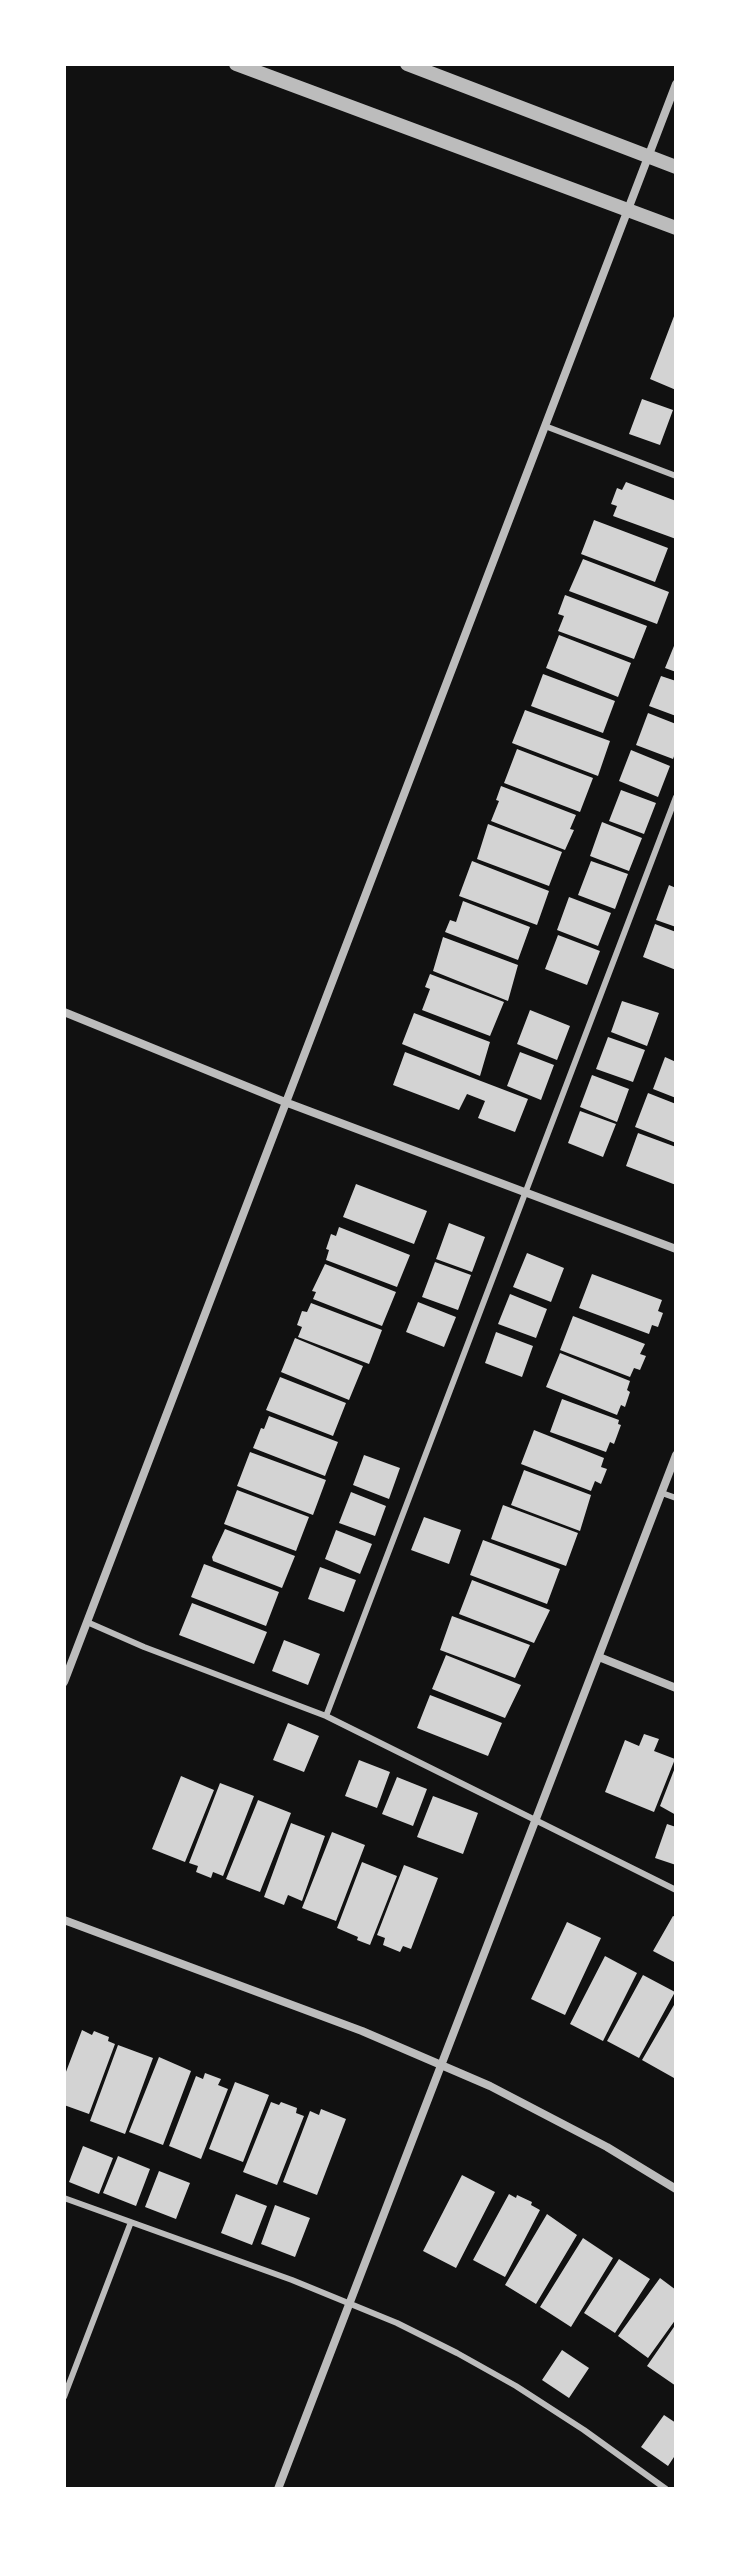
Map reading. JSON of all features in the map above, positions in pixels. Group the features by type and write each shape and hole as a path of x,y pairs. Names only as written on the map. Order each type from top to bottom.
{"street":[{"path":"236,64 676,228"},
{"path":"407,64 676,167"},
{"path":"64,1682 676,84"},
{"path":"64,1012 285,1102 676,1249"},
{"path":"278,2489 676,1455"},
{"path":"599,1657 676,1688"},
{"path":"64,1920 362,2031 490,2086 607,2147 676,2189"}],"lane":[{"path":"545,426 676,476"},
{"path":"326,1716 676,797"},
{"path":"662,1493 676,1498"},
{"path":"87,1622 144,1647 326,1716 676,1890"},
{"path":"64,2198 292,2280 457,2353 584,2430 666,2489"},
{"path":"64,2397 131,2222"}],"building":[{"path":"676,311 676,390 650,379"},
{"path":"642,399 673,410 660,445 629,434"},
{"path":"626,482 676,501 676,539 613,516 617,506 611,504 617,488 622,490"},
{"path":"594,520 668,548 655,582 581,554"},
{"path":"583,559 669,592 657,624 569,591"},
{"path":"565,595 647,626 634,659 558,631 564,616 558,614"},
{"path":"559,635 631,663 618,697 546,668"},
{"path":"676,641 676,672 665,668"},
{"path":"543,674 615,701 603,733 531,706"},
{"path":"661,676 676,681 676,716 649,706"},
{"path":"525,710 610,741 598,776 512,743"},
{"path":"648,713 676,724 673,759 636,745"},
{"path":"517,749 593,778 580,812 504,783"},
{"path":"631,750 670,766 658,797 619,781"},
{"path":"501,786 576,815 570,829 574,830 565,850 491,821"},
{"path":"621,790 656,803 644,834 609,821"},
{"path":"602,822 642,838 629,871 590,856"},
{"path":"488,824 562,852 549,886 477,859"},
{"path":"472,861 549,891 537,925 459,896"},
{"path":"591,861 628,874 615,909 578,895"},
{"path":"669,885 676,888 676,927 656,920"},
{"path":"569,897 611,913 598,946 557,930"},
{"path":"463,901 530,927 518,960 445,932 450,920 456,922"},
{"path":"655,924 676,932 676,970 643,957"},
{"path":"558,935 600,951 587,985 545,969"},
{"path":"443,937 518,965 508,1001 433,971"},
{"path":"430,974 504,1002 490,1036 422,1010 430,989 425,987"},
{"path":"622,1001 659,1013 647,1046 611,1032"},
{"path":"530,1010 570,1026 557,1060 517,1044"},
{"path":"414,1013 490,1042 480,1076 402,1044"},
{"path":"608,1037 645,1050 633,1082 596,1069"},
{"path":"405,1052 528,1099 515,1132 478,1118 485,1101 467,1094 459,1110 393,1085"},
{"path":"520,1052 554,1065 541,1100 507,1086"},
{"path":"665,1057 676,1062 676,1098 653,1089"},
{"path":"592,1075 629,1089 617,1122 580,1107"},
{"path":"648,1093 676,1104 676,1143 635,1127"},
{"path":"580,1111 616,1124 603,1157 568,1143"},
{"path":"638,1133 676,1147 676,1185 626,1166"},
{"path":"356,1184 427,1211 414,1244 343,1217"},
{"path":"449,1223 485,1237 472,1272 436,1259"},
{"path":"339,1227 410,1255 397,1287 326,1260 331,1234 336,1236"},
{"path":"527,1253 564,1268 551,1302 513,1287"},
{"path":"435,1262 471,1275 458,1310 422,1297"},
{"path":"325,1264 396,1292 382,1326 313,1299 316,1292 312,1291"},
{"path":"592,1274 662,1300 658,1311 663,1313 658,1327 652,1325 649,1334 579,1308"},
{"path":"510,1294 547,1309 536,1338 498,1324"},
{"path":"418,1302 456,1317 444,1347 406,1332"},
{"path":"311,1303 382,1330 369,1364 298,1337 302,1327 297,1325 302,1311 307,1312"},
{"path":"573,1316 645,1344 640,1354 646,1356 640,1370 634,1368 630,1377 560,1350"},
{"path":"496,1332 533,1346 522,1377 485,1363"},
{"path":"295,1338 363,1366 349,1400 281,1372"},
{"path":"560,1353 630,1381 625,1407 621,1405 617,1415 546,1387"},
{"path":"280,1377 346,1403 333,1436 266,1410"},
{"path":"562,1399 619,1420 618,1424 621,1425 614,1444 610,1442 606,1452 550,1432"},
{"path":"269,1416 338,1442 325,1476 253,1448"},
{"path":"534,1430 604,1458 601,1467 607,1469 601,1484 595,1481 591,1491 521,1464"},
{"path":"250,1452 326,1480 313,1515 237,1486"},
{"path":"364,1455 400,1468 389,1499 353,1485"},
{"path":"524,1470 591,1495 580,1531 511,1505"},
{"path":"237,1490 309,1517 296,1551 224,1524"},
{"path":"351,1492 386,1506 375,1536 339,1523"},
{"path":"503,1505 578,1533 566,1566 491,1539"},
{"path":"424,1517 461,1530 449,1564 411,1550"},
{"path":"225,1529 295,1556 282,1588 213,1561"},
{"path":"336,1530 372,1544 360,1574 325,1559"},
{"path":"483,1540 560,1569 547,1604 470,1575"},
{"path":"204,1564 279,1592 266,1626 191,1597"},
{"path":"320,1567 356,1580 344,1612 308,1599"},
{"path":"472,1580 550,1610 534,1643 459,1614"},
{"path":"192,1603 267,1632 254,1664 179,1635"},
{"path":"452,1616 530,1645 515,1678 440,1650"},
{"path":"284,1640 320,1654 308,1685 272,1671"},
{"path":"446,1655 521,1685 505,1718 432,1689"},
{"path":"430,1695 502,1723 488,1756 417,1728"},
{"path":"288,1723 319,1736 304,1772 273,1760"},
{"path":"644,1734 659,1739 654,1751 675,1759 654,1812 605,1792 625,1740 639,1746"},
{"path":"359,1760 390,1772 377,1808 345,1796"},
{"path":"676,1765 676,1815 660,1806"},
{"path":"181,1776 214,1790 185,1862 152,1849"},
{"path":"397,1777 427,1789 413,1826 382,1814"},
{"path":"220,1783 254,1796 223,1876 213,1872 211,1878 196,1872 198,1866 189,1863"},
{"path":"433,1796 478,1813 463,1854 417,1837"},
{"path":"258,1800 291,1813 260,1892 226,1879"},
{"path":"291,1823 325,1836 302,1901 288,1895 284,1905 264,1897"},
{"path":"667,1824 676,1827 676,1865 655,1858"},
{"path":"332,1832 365,1845 336,1921 302,1908"},
{"path":"362,1862 397,1876 370,1945 337,1928"},
{"path":"404,1865 438,1878 411,1949 403,1946 400,1952 383,1945 385,1938 377,1935"},
{"path":"673,1916 676,1917 676,1963 653,1951"},
{"path":"567,1922 601,1938 565,2015 531,1999"},
{"path":"605,1956 637,1973 603,2041 570,2024"},
{"path":"643,1975 675,1992 639,2058 607,2041"},
{"path":"674,2005 676,2074 674,2078 642,2060"},
{"path":"82,2030 109,2037 108,2041 115,2044 89,2114 64,2105 64,2077"},
{"path":"118,2045 153,2058 125,2134 90,2121"},
{"path":"159,2057 191,2071 163,2145 129,2132"},
{"path":"205,2073 221,2079 218,2085 228,2089 201,2159 169,2146 196,2076 203,2079"},
{"path":"235,2082 269,2095 243,2162 209,2149"},
{"path":"271,2102 297,2108 296,2113 304,2116 277,2185 243,2172"},
{"path":"321,2109 346,2119 317,2195 283,2182 310,2111 319,2115"},
{"path":"83,2146 113,2158 99,2194 69,2182"},
{"path":"118,2156 150,2169 136,2206 103,2193"},
{"path":"159,2171 190,2183 176,2219 145,2207"},
{"path":"462,2175 495,2192 456,2268 423,2251"},
{"path":"236,2194 267,2206 252,2245 221,2233"},
{"path":"509,2194 532,2202 531,2205 540,2210 505,2277 473,2260"},
{"path":"275,2205 310,2218 295,2257 261,2244"},
{"path":"547,2214 577,2235 536,2304 505,2285"},
{"path":"583,2238 613,2258 571,2327 540,2307"},
{"path":"619,2259 650,2279 615,2333 584,2313"},
{"path":"660,2278 676,2290 676,2319 648,2358 618,2336"},
{"path":"676,2324 676,2386 647,2366"},
{"path":"562,2350 589,2368 569,2398 542,2380"},
{"path":"664,2415 676,2423 676,2454 668,2466 641,2447"}]}
